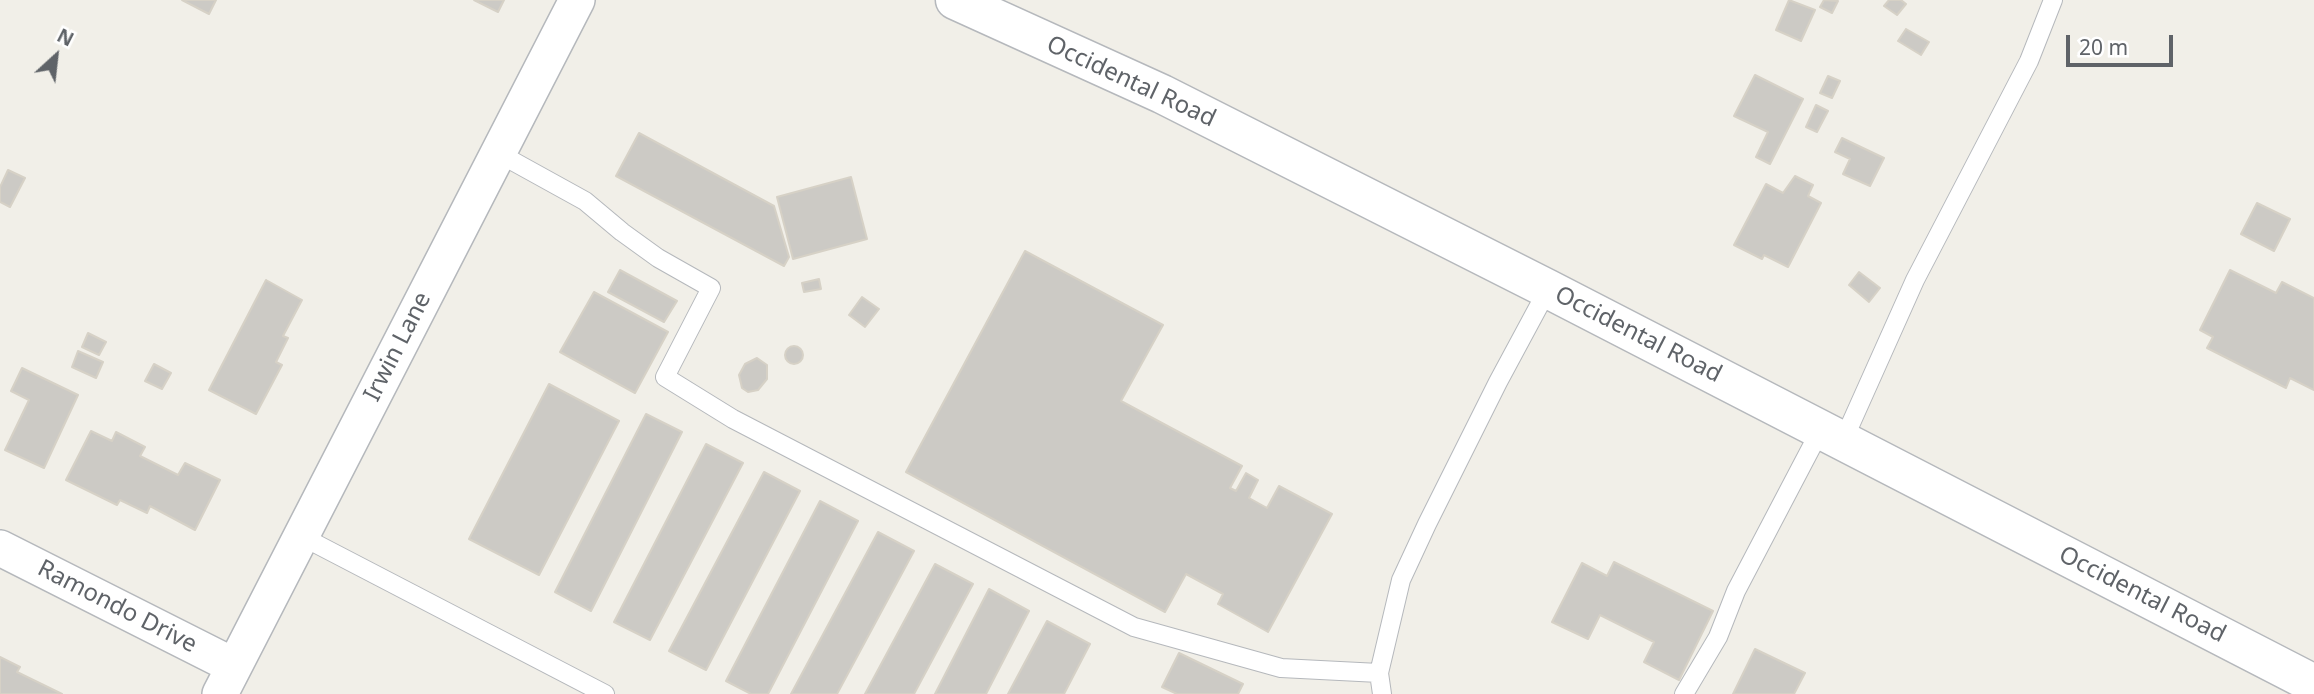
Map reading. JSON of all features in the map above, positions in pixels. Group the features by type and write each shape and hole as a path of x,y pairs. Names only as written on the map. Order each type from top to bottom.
{"street":[{"name":"Irwin Lane","path":"227,680 578,0"},
{"name":"Occidental Road","path":"955,0 1162,94 1548,289 2314,684"},
{"name":"Ramondo Drive","path":"0,548 227,680"}],"lane":[{"path":"1684,694 1718,637 1736,591 1832,435 1915,280 2029,61 2053,0"},
{"path":"498,153 585,201 631,239 711,288 665,377 733,419 1134,627 1281,667 1379,673"},
{"path":"1382,694 1379,673 1401,580 1444,488 1548,289"},
{"path":"301,536 606,694"}],"building":[{"path":"182,0 216,0 209,14"},
{"path":"474,0 504,0 498,12"},
{"path":"1789,0 1815,10 1801,41 1776,30"},
{"path":"1824,0 1838,1 1832,13 1820,7"},
{"path":"1889,0 1901,0 1906,4 1897,15 1884,6"},
{"path":"1906,29 1929,42 1921,55 1898,41"},
{"path":"1755,75 1803,99 1770,164 1756,157 1768,132 1734,116"},
{"path":"1828,76 1840,81 1832,98 1820,93"},
{"path":"1816,105 1828,111 1817,132 1806,127"},
{"path":"639,133 774,206 789,257 784,266 616,176"},
{"path":"1842,138 1884,158 1870,186 1843,174 1850,159 1835,152"},
{"path":"8,170 25,178 10,207 0,202 0,187"},
{"path":"1795,176 1813,185 1808,196 1821,203 1788,267 1764,255 1762,259 1734,245 1766,184 1783,193"},
{"path":"851,177 867,239 793,259 777,197"},
{"path":"2257,203 2290,219 2274,251 2241,234"},
{"path":"1025,251 1163,325 1121,401 1242,466 1230,488 1236,491 1246,473 1258,480 1249,498 1267,508 1279,486 1332,514 1268,632 1218,604 1223,594 1186,574 1165,612 906,472"},
{"path":"620,270 677,301 664,322 608,292"},
{"path":"2230,270 2276,293 2282,282 2314,298 2314,390 2290,378 2286,388 2207,348 2213,337 2200,330"},
{"path":"1859,272 1880,288 1869,302 1849,285"},
{"path":"819,279 821,289 804,292 802,283"},
{"path":"266,280 302,300 283,336 288,338 276,362 282,365 256,414 209,390"},
{"path":"594,292 668,332 635,393 560,352"},
{"path":"862,297 879,309 865,327 849,315"},
{"path":"88,333 106,342 99,355 82,347"},
{"path":"790,346 798,346 803,355 801,362 790,364 785,359 785,351"},
{"path":"78,351 103,362 96,378 72,367"},
{"path":"757,358 767,365 767,379 758,390 748,392 742,388 739,375 745,364"},
{"path":"154,364 171,373 162,389 145,381"},
{"path":"22,368 78,395 44,468 5,450 29,400 11,391"},
{"path":"549,384 619,421 539,575 469,539"},
{"path":"646,414 682,432 591,611 555,592"},
{"path":"91,431 112,441 116,432 145,447 140,456 178,475 185,463 220,480 195,530 150,506 147,513 120,500 117,505 66,480"},
{"path":"706,444 743,463 650,640 614,622"},
{"path":"764,472 800,491 706,670 669,651"},
{"path":"820,501 858,521 768,694 751,694 726,681"},
{"path":"878,532 914,551 837,694 791,694"},
{"path":"1614,562 1713,611 1679,680 1644,662 1654,642 1600,615 1588,639 1552,622 1582,563 1607,576"},
{"path":"935,564 973,584 914,694 865,694"},
{"path":"989,589 1029,611 986,694 935,694"},
{"path":"1047,621 1090,644 1064,694 1008,694"},
{"path":"1755,649 1805,673 1794,694 1733,694"},
{"path":"1179,653 1243,684 1238,694 1177,694 1162,687"},
{"path":"0,657 20,667 17,672 62,694 0,694"}]}
